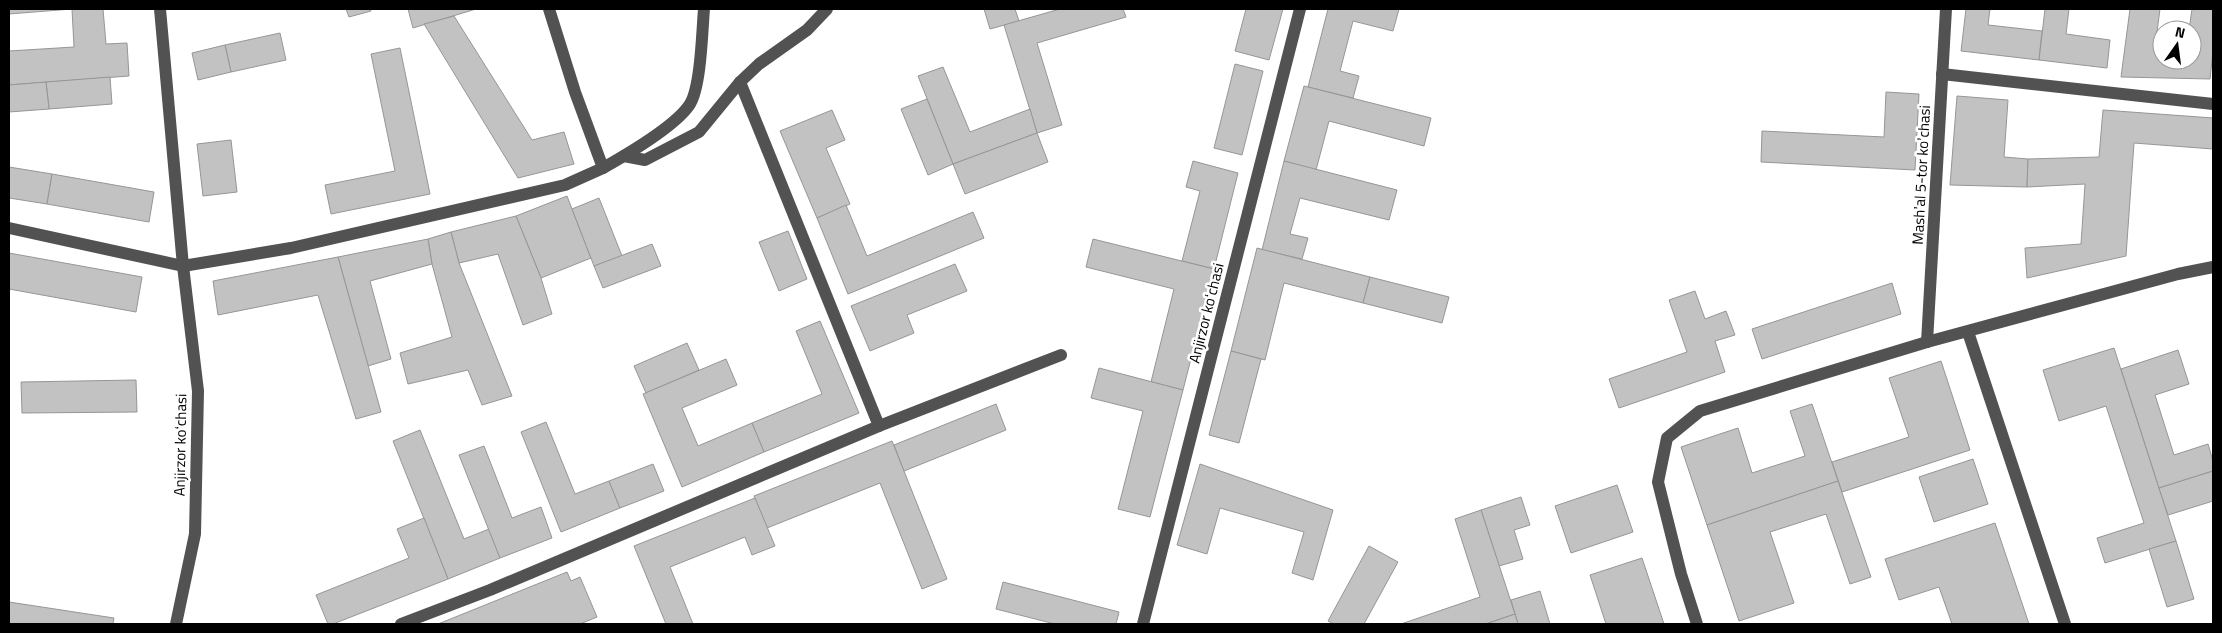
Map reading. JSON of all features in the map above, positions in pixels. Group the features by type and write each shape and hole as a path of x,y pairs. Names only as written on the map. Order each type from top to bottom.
{"street":[{"name":"Anjirzor koʻchasi","path":"160,9 183,266 198,400 195,534 176,624"},
{"path":"549,9 575,92 603,168"},
{"path":"9,228 183,266 291,248 556,187 603,168 624,156 679,118 690,103 696,83 704,9"},
{"path":"624,156 645,160 699,132 740,82 759,64 807,30 827,9"},
{"name":"Anjirzor koʻchasi","path":"1143,624 1300,9"},
{"name":"Mashʼal 5-tor koʼchasi","path":"1927,342 1946,9"},
{"path":"1942,74 2213,104"},
{"path":"740,82 879,426"},
{"path":"1696,624 1681,574 1658,482 1667,438 1700,411 1927,342 2178,274 2213,267"},
{"path":"1968,332 2065,624"},
{"path":"401,624 499,586 879,426 1061,355"}],"building":[{"path":"9,9 72,9 9,14"},
{"path":"72,9 103,9 106,44 127,43 129,76 9,85 9,51 74,47"},
{"path":"346,9 370,9 371,11 349,17"},
{"path":"408,9 476,9 413,28"},
{"path":"984,9 1015,9 1019,21 990,29"},
{"path":"1060,9 1123,9 1126,17 1037,43 1062,125 1037,133 1004,25"},
{"path":"1246,9 1283,9 1269,60 1235,51"},
{"path":"1328,9 1399,9 1393,31 1353,21 1340,71 1359,76 1353,98 1308,87"},
{"path":"1966,9 1990,9 1988,25 2042,31 2039,60 1961,51"},
{"path":"2045,9 2069,9 2066,34 2110,40 2107,68 2039,60"},
{"path":"2130,9 2160,9 2159,20 2152,20 2152,70 2202,70 2202,20 2190,20 2192,9 2213,9 2213,51 2210,79 2121,77"},
{"path":"454,16 532,140 564,132 574,164 518,178 424,24"},
{"path":"280,33 286,60 231,72 225,45"},
{"path":"225,45 231,72 198,80 192,53"},
{"path":"400,48 430,194 331,214 325,185 395,171 371,54"},
{"path":"1235,64 1263,71 1242,155 1214,148"},
{"path":"943,67 970,132 1030,109 1037,133 953,164 918,76"},
{"path":"110,77 112,104 49,109 46,82"},
{"path":"46,82 49,109 9,112 9,85"},
{"path":"1304,86 1431,118 1424,146 1329,121 1316,170 1284,161"},
{"path":"1886,92 1919,94 1915,170 1761,162 1762,131 1884,137"},
{"path":"1957,96 2008,100 2004,157 2028,159 2027,187 1950,185"},
{"path":"927,99 953,164 928,175 901,109"},
{"path":"832,110 845,140 826,148 850,204 817,218 780,131"},
{"path":"2103,110 2213,118 2213,149 2134,143 2126,256 2027,278 2025,248 2081,244 2085,184 2027,187 2028,159 2099,157"},
{"path":"1037,133 1048,162 965,194 953,164"},
{"path":"231,140 237,192 203,196 197,144"},
{"path":"1193,161 1238,173 1214,269 1182,261 1200,191 1186,187"},
{"path":"1284,161 1397,190 1389,220 1300,198 1290,234 1308,238 1302,259 1262,250"},
{"path":"9,167 52,174 47,204 9,198"},
{"path":"52,174 154,192 149,222 47,204"},
{"path":"567,196 591,258 541,278 516,216"},
{"path":"599,198 622,256 594,266 572,209"},
{"path":"846,205 867,256 973,212 984,238 848,294 817,218"},
{"path":"516,216 541,278 552,314 523,325 498,254 459,263 451,232"},
{"path":"788,231 807,279 779,291 759,242"},
{"path":"451,232 459,263 512,396 482,405 468,370 408,384 400,353 452,337 432,264 428,239"},
{"path":"428,239 432,264 370,281 391,359 368,366 338,257"},
{"path":"1093,239 1214,269 1183,390 1151,382 1174,289 1086,267"},
{"path":"652,244 661,266 603,288 594,266"},
{"path":"1257,248 1370,277 1363,303 1284,283 1265,360 1231,351"},
{"path":"9,253 142,277 136,312 9,289"},
{"path":"338,257 381,412 356,419 318,295 218,315 213,281"},
{"path":"955,264 967,291 907,315 914,333 870,351 851,306"},
{"path":"1370,277 1449,297 1442,323 1363,303"},
{"path":"1892,283 1901,314 1762,359 1752,329"},
{"path":"1695,291 1705,319 1726,311 1735,335 1715,341 1725,372 1619,408 1609,379 1687,352 1669,300"},
{"path":"820,321 859,413 764,452 752,423 822,394 796,331"},
{"path":"687,343 699,370 646,393 634,366"},
{"path":"2114,348 2176,541 2105,563 2097,538 2144,523 2106,406 2059,421 2043,370"},
{"path":"2178,350 2189,384 2155,395 2174,455 2208,444 2213,461 2213,471 2159,488 2121,369"},
{"path":"1231,351 1261,359 1239,443 1209,435"},
{"path":"726,359 737,385 682,408 698,446 752,423 764,452 682,487 643,394"},
{"path":"1941,361 1970,450 1842,492 1832,462 1909,437 1889,378"},
{"path":"1099,368 1183,390 1150,517 1118,509 1143,411 1091,398"},
{"path":"136,380 137,412 22,413 21,382"},
{"path":"996,404 1006,430 904,471 894,445"},
{"path":"1812,404 1838,481 1707,525 1681,447 1738,428 1752,473 1805,456 1790,411"},
{"path":"546,422 575,494 609,481 620,508 561,532 521,432"},
{"path":"420,430 464,539 489,529 500,558 448,579 393,441"},
{"path":"892,441 947,579 922,589 880,483 767,528 754,496"},
{"path":"484,446 512,518 541,507 552,538 500,558 459,455"},
{"path":"1973,459 1988,504 1934,522 1919,477"},
{"path":"653,464 664,491 620,508 609,481"},
{"path":"1200,464 1333,510 1313,580 1292,573 1304,532 1220,508 1207,554 1177,545"},
{"path":"2213,471 2213,501 2168,515 2159,488"},
{"path":"1838,481 1871,577 1850,584 1826,514 1770,532 1794,603 1739,621 1707,525"},
{"path":"1617,485 1633,532 1571,553 1555,506"},
{"path":"1521,497 1530,525 1514,530 1523,559 1499,566 1481,510"},
{"path":"755,498 775,546 752,555 745,537 670,567 693,624 666,624 634,546"},
{"path":"1481,510 1515,614 1485,624 1401,624 1480,597 1455,519"},
{"path":"424,518 448,579 333,624 328,624 316,595 409,558 397,529"},
{"path":"1995,523 2029,624 1952,624 1939,587 1899,600 1885,559"},
{"path":"2176,541 2194,599 2167,607 2149,549"},
{"path":"1369,546 1398,562 1364,624 1334,624 1328,621"},
{"path":"1642,558 1664,624 1606,624 1590,575"},
{"path":"567,572 571,581 580,577 597,617 580,624 438,624"},
{"path":"1003,582 1119,612 1116,624 1055,624 996,609"},
{"path":"1540,591 1550,624 1518,624 1511,600"},
{"path":"9,602 114,618 113,624 9,624"},
{"path":"1515,614 1518,624 1489,624 1489,623"}]}
